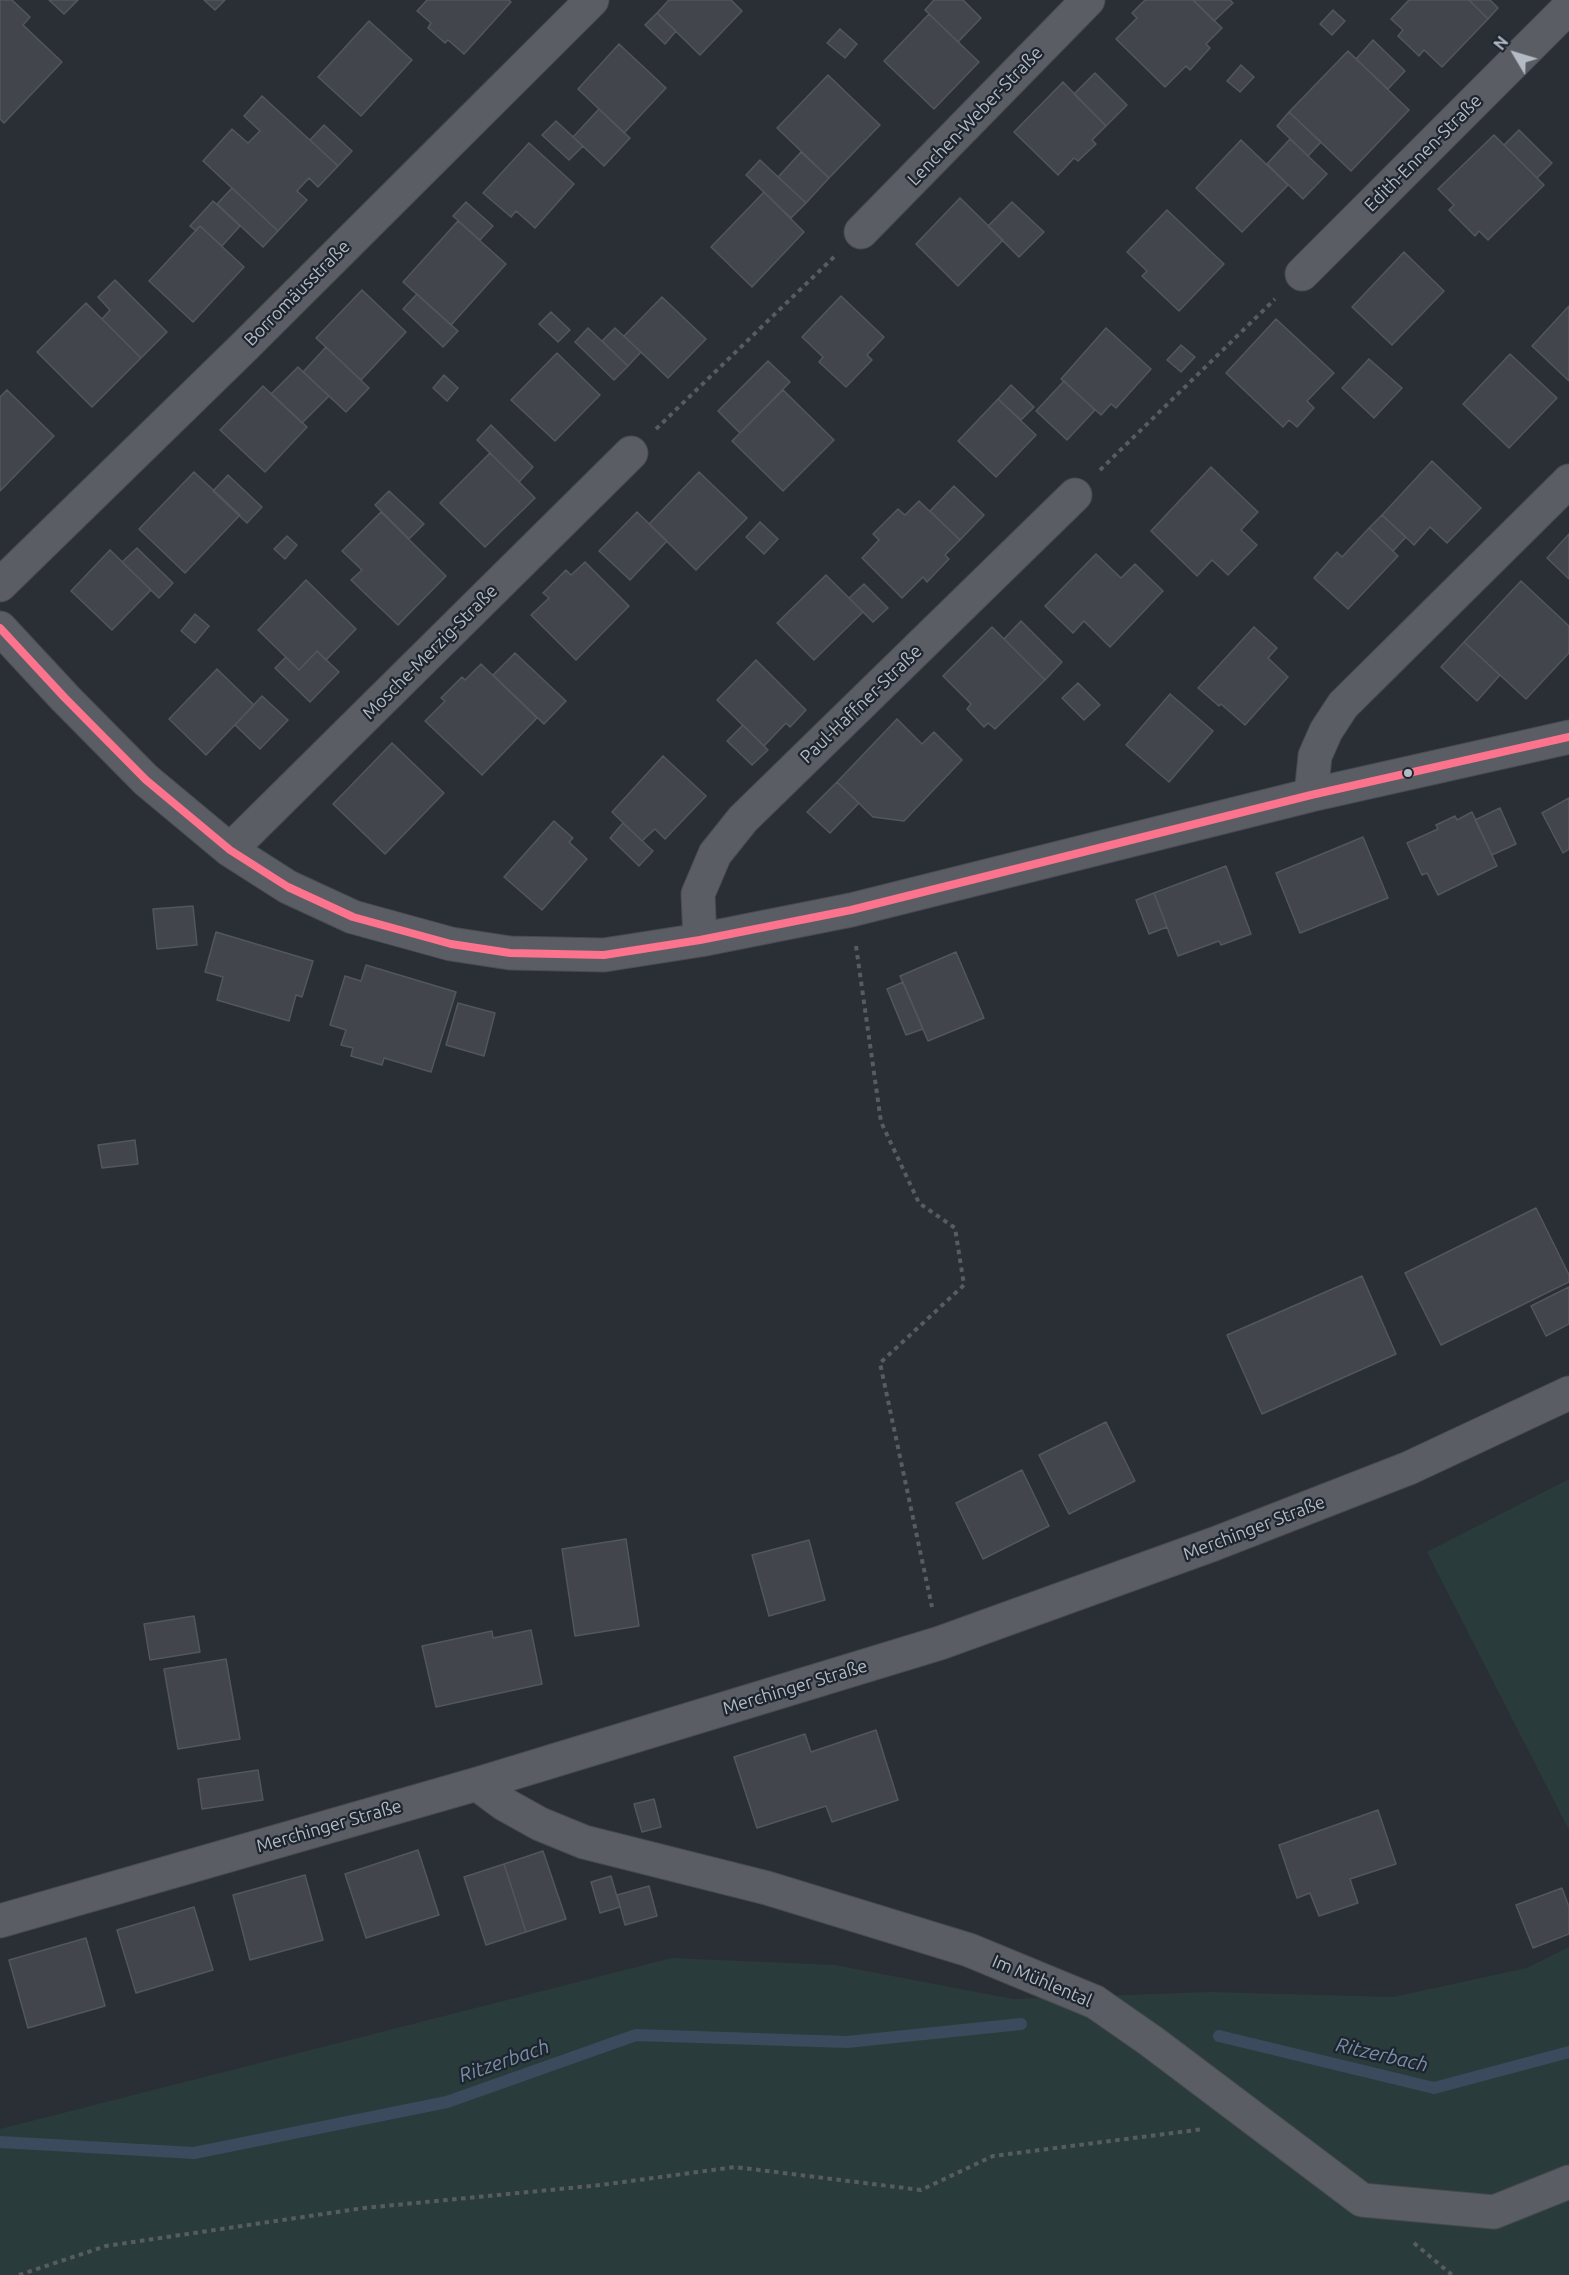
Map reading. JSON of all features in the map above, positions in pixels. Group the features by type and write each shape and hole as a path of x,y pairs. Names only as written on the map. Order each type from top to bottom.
{"street":[{"name":"Borromäusstraße","path":"0,585 244,347 592,0"},
{"name":"Lenchen-Weber-Straße","path":"861,232 1088,0"},
{"name":"Edith-Ennen-Straße","path":"1302,274 1569,7"},
{"name":"Mosche-Merzig-Straße","path":"230,850 631,453"},
{"path":"1311,795 1315,756 1326,731 1343,705 1569,481"},
{"name":"Paul-Haffner-Straße","path":"700,940 698,894 715,854 743,819 1075,495"},
{"path":"0,628 146,780 230,850 288,887 353,917 451,944 510,953 604,955 700,940 851,910 1311,795 1569,737"},
{"name":"Merchinger Straße","path":"0,1921 477,1784 940,1642 1214,1544 1409,1468 1569,1393"},
{"name":"Im Mühlental","path":"477,1784 504,1804 540,1824 585,1842 767,1888 969,1950 1095,2002 1151,2041 1362,2200 1494,2212 1569,2182"}],"path":[{"path":"631,453 861,232"},
{"path":"1075,495 1302,274"},
{"path":"851,910 881,1122 919,1203 955,1228 964,1285 880,1363 940,1642"},
{"path":"20,2275 118,2244 364,2208 600,2185 735,2168 921,2190 993,2156 1213,2128"}],"shaded area":[{"path":"1569,1479 1569,1830 1427,1552"},
{"path":"1569,1947 1569,2275 0,2275 0,2129 672,1958 835,1965 1013,1999 1210,1992 1393,1997 1527,1968"}],"building":[{"path":"0,0 12,0 30,17 23,25 62,62 4,123 0,119"},
{"path":"49,0 78,0 64,14"},
{"path":"204,0 225,0 215,10"},
{"path":"427,0 509,0 511,2 464,54 448,40 445,43 428,28 431,23 417,11"},
{"path":"669,0 731,0 742,11 700,55 657,13"},
{"path":"934,0 963,0 981,18 958,42 925,10"},
{"path":"1145,0 1193,0 1222,28 1206,44 1210,48 1190,70 1186,66 1165,87 1116,39 1137,18 1132,13"},
{"path":"1193,0 1230,0 1233,3 1214,21"},
{"path":"1409,0 1469,0 1488,19 1442,67 1424,50 1419,56 1398,36 1403,30 1391,19"},
{"path":"1469,0 1490,0 1498,8 1488,19"},
{"path":"1333,10 1345,21 1332,35 1320,24"},
{"path":"657,13 676,31 665,44 645,25"},
{"path":"929,14 979,62 934,109 884,61"},
{"path":"369,21 412,60 361,116 318,77"},
{"path":"840,29 857,44 845,58 827,43"},
{"path":"1373,40 1405,71 1388,89 1356,59"},
{"path":"619,44 666,88 624,133 578,89"},
{"path":"1348,51 1409,110 1351,171 1289,112"},
{"path":"1241,65 1254,77 1240,92 1227,81"},
{"path":"1095,73 1127,105 1106,126 1074,94"},
{"path":"828,75 880,125 829,178 777,128"},
{"path":"1063,82 1106,126 1092,140 1096,144 1078,161 1074,158 1058,175 1014,132"},
{"path":"262,96 338,166 318,187 309,178 297,191 307,200 278,231 203,161 232,129 248,143 260,131 244,116"},
{"path":"599,109 630,138 604,166 573,137"},
{"path":"1289,112 1321,142 1308,156 1277,126"},
{"path":"556,121 583,146 569,160 542,135"},
{"path":"324,125 352,151 338,166 310,140"},
{"path":"1519,130 1552,163 1537,178 1504,145"},
{"path":"1494,135 1544,185 1488,240 1479,231 1475,236 1449,210 1454,205 1438,189"},
{"path":"1290,139 1327,174 1303,199 1267,164"},
{"path":"1241,140 1288,185 1242,232 1196,188"},
{"path":"529,143 574,184 535,228 516,211 511,217 483,193"},
{"path":"801,152 829,178 806,203 778,177"},
{"path":"760,160 806,203 791,218 746,175"},
{"path":"232,188 278,231 263,247 217,204"},
{"path":"764,192 804,232 752,287 711,247"},
{"path":"960,198 1003,240 958,286 916,244"},
{"path":"213,201 240,226 222,246 200,226 196,231 190,226"},
{"path":"466,202 493,226 480,240 453,216"},
{"path":"1012,202 1044,232 1019,257 988,226"},
{"path":"1167,210 1224,264 1179,311 1142,276 1147,271 1127,252"},
{"path":"458,221 506,264 451,325 403,282"},
{"path":"200,226 244,267 193,322 149,281"},
{"path":"1404,252 1444,291 1392,345 1352,307"},
{"path":"115,280 167,332 141,358 102,319 110,310 98,297"},
{"path":"362,290 406,332 361,380 316,338"},
{"path":"417,294 458,331 443,347 403,309"},
{"path":"841,296 884,337 867,355 872,360 846,387 819,362 823,357 802,337"},
{"path":"662,297 706,339 668,378 624,336"},
{"path":"86,303 141,358 92,407 37,352"},
{"path":"1569,306 1569,381 1532,346"},
{"path":"551,312 570,330 558,342 539,324"},
{"path":"1276,319 1334,373 1307,401 1314,408 1297,427 1289,420 1283,427 1226,373"},
{"path":"588,328 628,366 614,380 575,342"},
{"path":"615,328 641,352 628,366 602,341"},
{"path":"1106,328 1151,369 1116,408 1111,404 1101,415 1061,379"},
{"path":"1181,345 1195,357 1181,372 1167,360"},
{"path":"326,347 369,388 346,412 303,372"},
{"path":"557,353 600,395 555,441 511,400"},
{"path":"1510,354 1557,398 1509,448 1463,404"},
{"path":"1369,359 1402,388 1374,418 1342,388"},
{"path":"768,361 790,382 740,433 718,411"},
{"path":"298,367 329,396 302,423 271,394"},
{"path":"444,375 458,388 447,401 433,388"},
{"path":"1064,381 1095,410 1067,440 1036,411"},
{"path":"1011,385 1034,407 1021,420 998,399"},
{"path":"263,386 307,427 265,472 220,430"},
{"path":"7,390 54,436 0,491 0,397"},
{"path":"783,390 834,440 783,491 732,441"},
{"path":"998,399 1036,435 996,477 958,441"},
{"path":"491,425 533,467 519,482 477,440"},
{"path":"490,453 535,498 485,547 440,503"},
{"path":"1432,461 1481,508 1447,543 1430,527 1414,545 1382,515"},
{"path":"1211,467 1258,512 1241,530 1257,545 1228,575 1212,560 1197,576 1151,531"},
{"path":"194,472 240,515 185,573 139,529"},
{"path":"699,472 747,518 696,570 649,524"},
{"path":"228,475 262,507 247,523 213,491"},
{"path":"954,486 984,515 960,540 930,511"},
{"path":"389,491 424,524 409,539 375,505"},
{"path":"919,501 960,540 945,555 949,559 927,582 923,577 902,598 862,558 879,540 873,534 898,509 905,515"},
{"path":"381,512 446,576 398,625 351,580 362,570 342,551"},
{"path":"637,512 667,541 630,580 599,551"},
{"path":"1382,515 1406,537 1393,551 1369,528"},
{"path":"760,522 778,539 764,554 746,537"},
{"path":"1369,528 1398,556 1348,609 1314,578 1337,552 1342,557"},
{"path":"1569,534 1569,579 1547,558"},
{"path":"287,536 297,545 285,559 274,549"},
{"path":"137,548 173,583 159,598 122,562"},
{"path":"110,550 151,590 112,630 71,591"},
{"path":"1096,554 1121,578 1135,564 1163,591 1110,647 1084,621 1073,633 1045,606"},
{"path":"585,562 629,606 576,660 531,615 549,598 543,593 566,570 571,575"},
{"path":"826,575 863,612 814,660 777,623"},
{"path":"306,580 356,629 326,660 317,651 299,670 258,630"},
{"path":"1521,581 1569,626 1569,653 1526,699 1464,642"},
{"path":"864,584 888,608 873,622 849,598"},
{"path":"195,614 209,626 195,643 181,631"},
{"path":"1021,621 1062,662 1045,680 1004,639"},
{"path":"992,627 1045,680 995,729 988,723 984,727 967,709 971,704 943,676"},
{"path":"1254,627 1277,648 1268,658 1288,677 1245,725 1198,688"},
{"path":"1464,642 1500,675 1477,701 1441,667"},
{"path":"317,651 339,672 310,702 275,668 286,657 299,670"},
{"path":"515,653 566,701 544,724 493,675"},
{"path":"756,660 806,710 790,727 786,723 764,746 717,700"},
{"path":"481,664 537,718 482,775 425,721 445,701 441,698 462,677 465,680"},
{"path":"217,669 254,705 206,755 169,719"},
{"path":"1078,683 1100,705 1084,720 1062,698"},
{"path":"1170,694 1213,731 1169,782 1126,745"},
{"path":"262,696 288,720 260,749 235,725"},
{"path":"897,719 922,744 934,732 962,760 904,821 873,817 837,782"},
{"path":"743,725 768,750 752,765 727,741"},
{"path":"392,743 444,793 385,854 333,804"},
{"path":"663,756 706,796 665,839 655,829 642,841 612,812"},
{"path":"837,782 859,803 830,833 807,812"},
{"path":"1569,798 1569,849 1563,853 1542,813"},
{"path":"1500,808 1516,844 1492,855 1475,820"},
{"path":"1472,812 1497,866 1438,895 1427,873 1422,875 1407,843 1438,829 1436,825 1455,816 1457,820"},
{"path":"554,821 573,838 569,842 587,859 542,910 504,877"},
{"path":"623,823 653,851 639,866 610,838"},
{"path":"1363,837 1388,898 1300,933 1276,873"},
{"path":"1226,866 1251,934 1221,945 1219,941 1178,956 1154,893"},
{"path":"1154,893 1167,927 1149,934 1136,900"},
{"path":"193,906 197,945 157,949 153,909"},
{"path":"216,932 313,961 302,997 296,995 289,1021 217,1000 223,977 205,972"},
{"path":"956,952 984,1018 928,1041 900,976"},
{"path":"366,965 456,992 431,1072 384,1058 382,1065 351,1056 353,1048 341,1045 346,1030 330,1025 345,976 361,981"},
{"path":"903,982 923,1029 906,1035 887,989"},
{"path":"458,1003 495,1013 484,1056 446,1045"},
{"path":"135,1140 138,1164 102,1168 98,1145"},
{"path":"1536,1208 1569,1275 1569,1282 1441,1345 1405,1273"},
{"path":"1362,1276 1396,1354 1262,1414 1227,1335"},
{"path":"1569,1287 1569,1324 1546,1336 1531,1306"},
{"path":"1106,1422 1135,1481 1069,1514 1039,1455"},
{"path":"1022,1470 1049,1526 983,1559 956,1503"},
{"path":"626,1539 639,1626 575,1636 562,1549"},
{"path":"809,1540 825,1600 769,1616 752,1555"},
{"path":"194,1616 200,1652 150,1660 144,1624"},
{"path":"531,1630 542,1684 436,1707 422,1646 492,1631 493,1638"},
{"path":"226,1659 240,1739 178,1749 164,1669"},
{"path":"876,1730 898,1800 832,1822 826,1806 757,1828 734,1757 805,1734 811,1752"},
{"path":"258,1770 263,1800 202,1809 198,1779"},
{"path":"654,1799 661,1827 642,1832 634,1804"},
{"path":"1378,1810 1396,1864 1350,1879 1358,1903 1319,1916 1310,1893 1297,1898 1279,1845"},
{"path":"418,1850 439,1915 366,1938 345,1874"},
{"path":"543,1851 566,1919 526,1932 504,1864"},
{"path":"504,1864 526,1932 486,1945 464,1877"},
{"path":"305,1875 323,1940 250,1960 233,1895"},
{"path":"611,1876 620,1907 600,1913 591,1882"},
{"path":"649,1886 657,1916 625,1925 617,1895"},
{"path":"1562,1888 1569,1907 1569,1934 1533,1948 1516,1905"},
{"path":"194,1907 213,1970 136,1993 117,1930"},
{"path":"86,1938 105,2006 28,2028 9,1960"}],"waterway":[{"name":"Ritzerbach","path":"0,2142 194,2153 447,2102 636,2035 847,2042 1021,2024"},
{"name":"Ritzerbach","path":"1219,2036 1434,2088 1569,2052"}],"transit line":[{"path":"0,628 146,780 230,850 288,887 353,917 451,944 510,953 604,955 700,940 851,910 1311,795 1569,737"}]}
